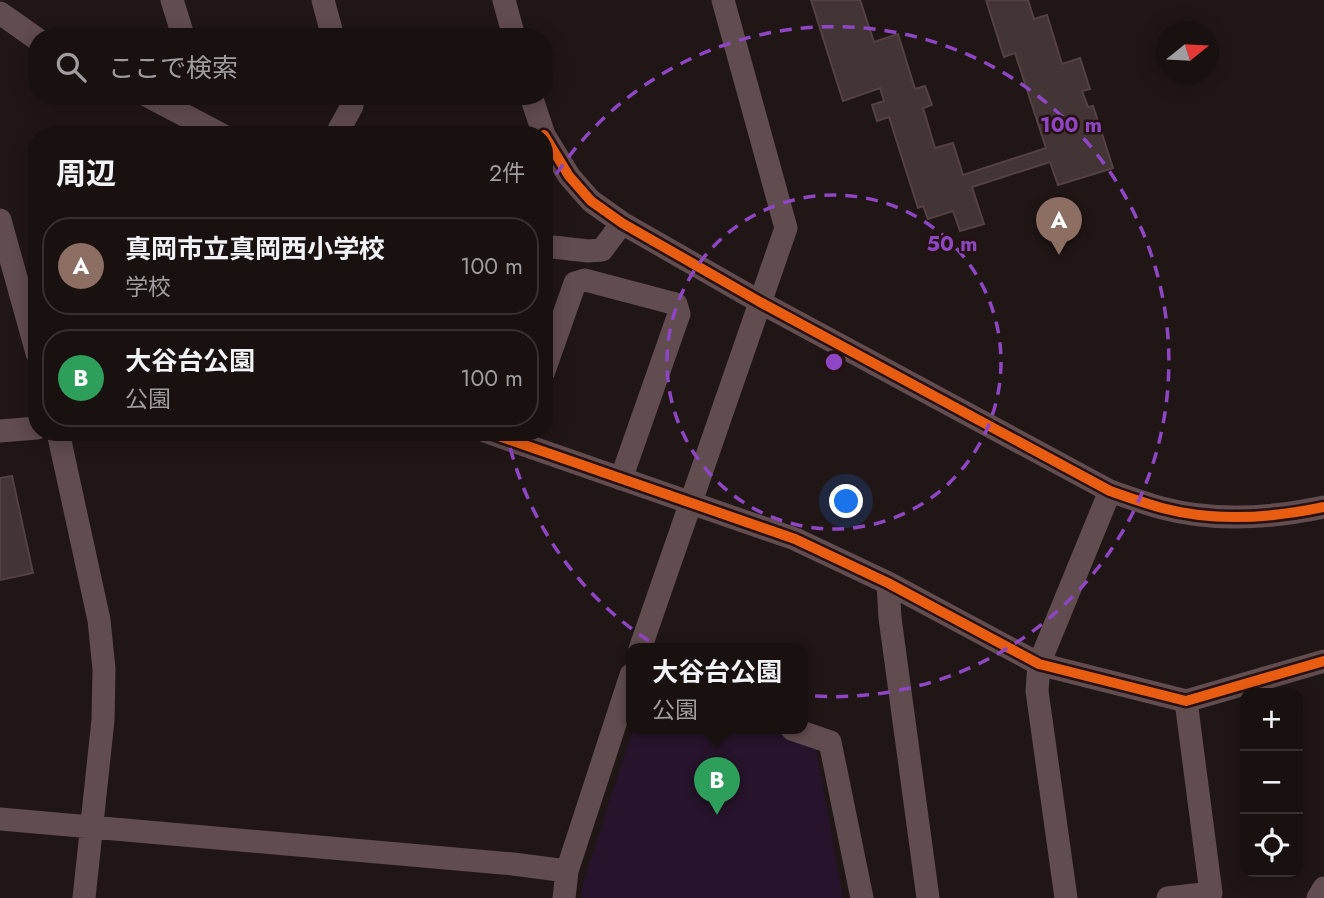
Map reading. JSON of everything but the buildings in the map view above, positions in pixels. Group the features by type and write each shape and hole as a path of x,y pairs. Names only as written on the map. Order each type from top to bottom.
{"street":[{"path":"172,0 180,28"},
{"path":"323,0 331,28"},
{"path":"504,0 512,28"},
{"path":"642,643 786,228 723,0"},
{"path":"0,13 28,33"},
{"path":"165,105 205,126"},
{"path":"341,126 352,105"},
{"path":"534,105 541,126"},
{"path":"553,150 569,176 591,201 622,223 761,302 1110,491 1164,509 1210,516 1256,517 1324,507"},
{"path":"0,220 28,321"},
{"path":"553,247 602,250 622,223"},
{"path":"553,345 575,283 585,280 676,304 679,314 621,479"},
{"path":"0,432 28,429"},
{"path":"60,441 99,620 104,669 103,720 84,898"},
{"path":"528,441 621,479 796,540 888,583 1039,664 1186,701 1324,661"},
{"path":"1066,898 1037,691 1039,664 1110,491"},
{"path":"888,583 890,618 928,898"},
{"path":"564,898 567,871 626,690"},
{"path":"1168,898 1211,893 1186,701"},
{"path":"807,734 830,742 862,898"},
{"path":"0,819 567,871"},
{"path":"1318,898 1324,888"}],"shaded area":[{"path":"631,734 777,734 816,747 843,898 581,898 583,883"}],"cycle path":[{"path":"553,150 569,176 591,201 622,223 760,302 1110,491 1162,508 1222,517 1264,516 1324,507"},
{"path":"513,441 795,539 888,583 1039,664 1186,701 1324,661"}],"place":[{"name":"真岡市立真岡西小学校","path":"1059,255"},
{"name":"大谷台公園","path":"717,815"}]}
